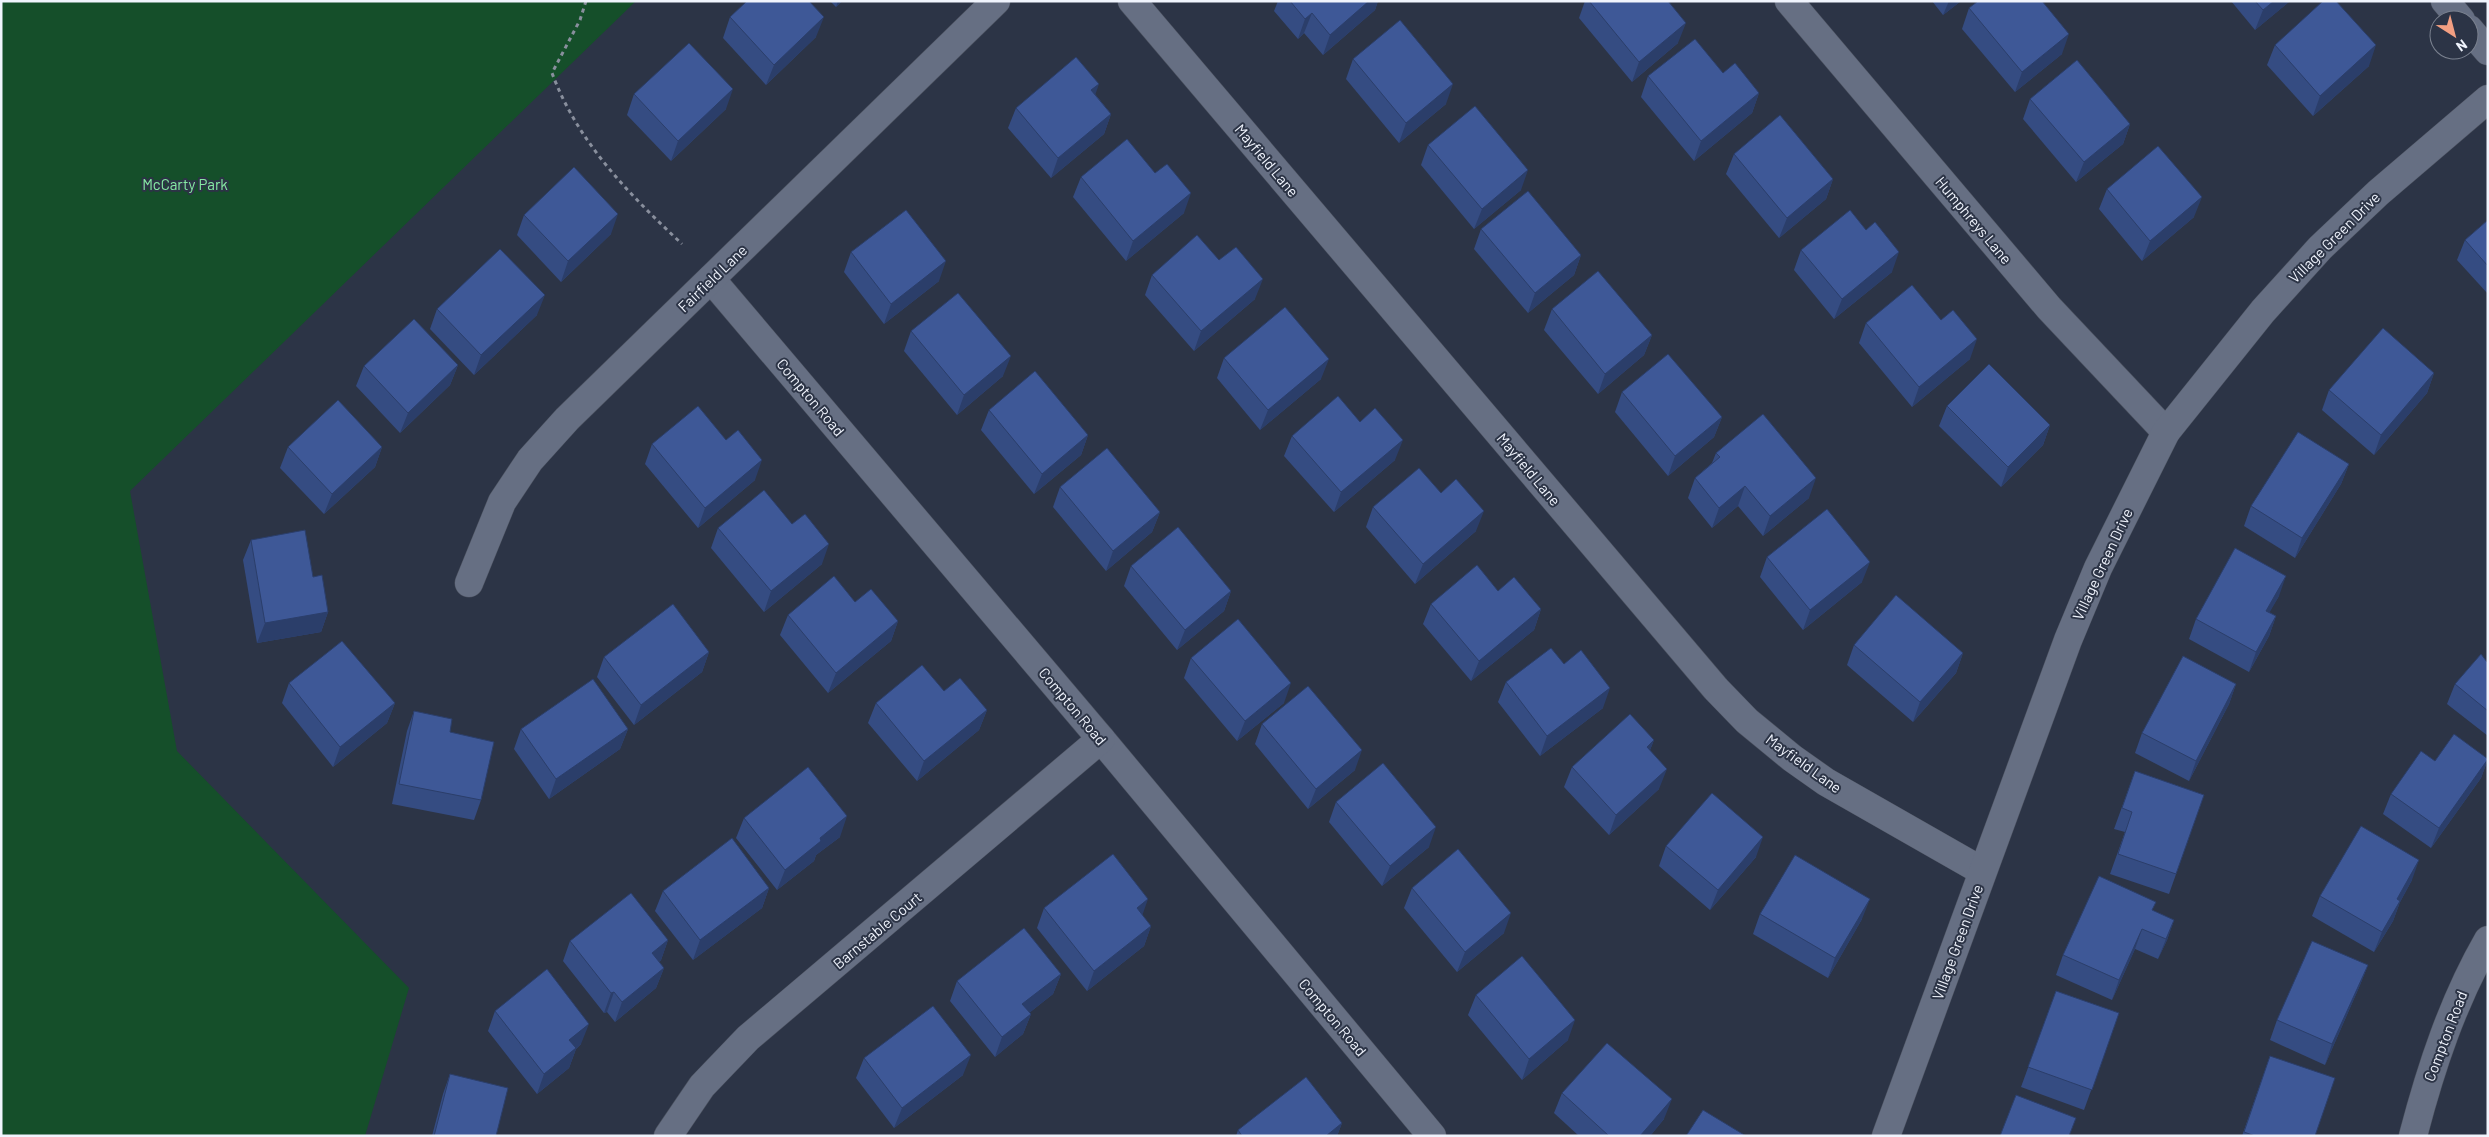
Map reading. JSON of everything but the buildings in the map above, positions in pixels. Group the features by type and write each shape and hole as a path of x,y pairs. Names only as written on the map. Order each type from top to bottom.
{"street":[{"name":"Fairfield Lane","path":"469,583 502,502 530,460 567,419 996,1"},
{"name":"Mayfield Lane","path":"1132,1 1716,689 1741,714 1792,758 1826,782 1982,871"},
{"name":"Humphreys Lane","path":"1789,1 2049,308 2166,432"},
{"path":"2479,41 2488,51"},
{"name":"Village Green Drive","path":"1886,1136 2068,640 2098,568 2166,432 2263,311 2320,248 2378,193 2488,99"},
{"name":"Compton Road","path":"711,279 1102,739 1432,1136"},
{"name":"Barnstable Court","path":"668,1136 702,1086 748,1038 1102,739"},
{"name":"Compton Road","path":"2413,1136 2428,1077 2447,1025 2474,964 2488,940"}],"path":[{"path":"586,1 580,20 552,73 558,88 599,158 631,195 682,244"}],"green space":[{"name":"McCarty Park","path":"1,1 636,1 130,491 177,751 409,988 365,1136 1,1136"}]}
